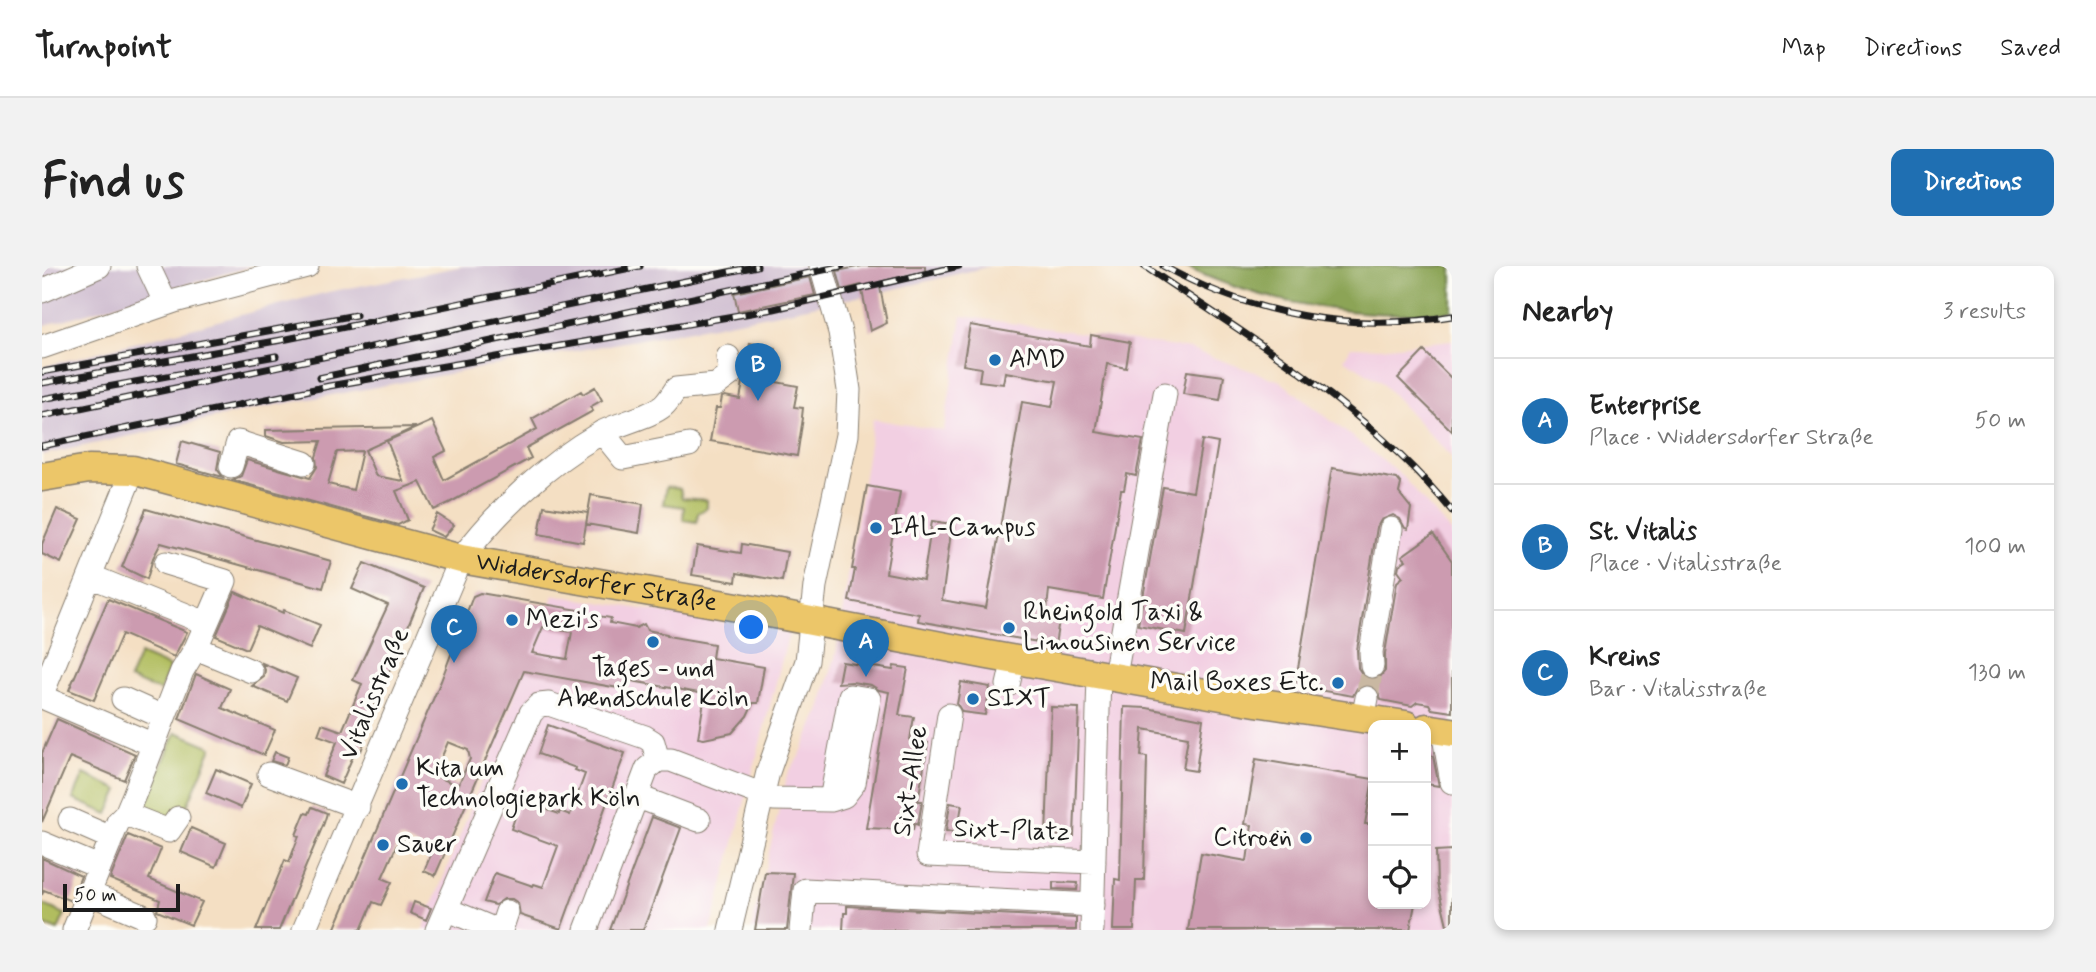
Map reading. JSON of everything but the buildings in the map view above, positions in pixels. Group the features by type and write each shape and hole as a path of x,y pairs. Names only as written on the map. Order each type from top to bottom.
{"main road":[{"name":"Widdersdorfer Straße","path":"42,477 89,469 133,470 227,480 461,559 811,620 1011,672 1107,675 1268,704 1365,708 1394,720"}],"street":[{"path":"42,291 99,266"},
{"path":"148,266 166,304"},
{"path":"42,347 166,304 236,275 307,266"},
{"path":"730,930 762,794 807,661 815,586 845,446 849,390 839,332 821,266"},
{"name":"Vitalisstraße","path":"304,930 461,559 492,521 544,473 602,432 660,408 676,389 716,384 731,374 728,356"},
{"path":"1092,930 1107,675 1165,394"},
{"path":"602,432 623,458 689,445"},
{"path":"227,480 239,442 304,463"},
{"path":"133,470 42,695 154,745"},
{"path":"1372,666 1371,652 1391,529"},
{"path":"74,930 111,838 125,814 154,745 182,671 196,648 225,581 166,563"},
{"path":"90,576 206,623"},
{"path":"196,648 251,671"},
{"path":"123,699 163,717"},
{"path":"501,924 441,920 531,712 539,705 548,704 645,737 653,742 658,760"},
{"name":"Sixt-Allee","path":"928,855 950,715"},
{"path":"1440,730 1452,782"},
{"path":"586,930 647,769 658,760 671,760 774,799 831,800"},
{"path":"269,774 358,807"},
{"path":"636,796 699,820"},
{"path":"125,814 169,831 178,818"},
{"path":"70,820 111,838"},
{"path":"42,843 99,867"},
{"name":"Sixt-Platz","path":"928,855 1094,862"},
{"path":"802,930 805,890 1093,905"},
{"path":"89,893 145,917"}],"shaded area":[{"path":"42,266 252,266 42,326"},
{"path":"463,266 991,266 882,292 718,325 255,409 42,455 42,367 328,292"},
{"path":"962,316 1189,349 1280,381 1400,474 1452,533 1452,930 751,930 787,775 800,755 819,712 836,654 873,419 944,431"},
{"path":"1452,340 1452,458 1381,382 1344,359 1351,347 1380,348"},
{"path":"554,595 789,633 711,930 423,930"}],"green space":[{"path":"1184,266 1452,266 1452,311 1385,314 1315,306 1246,290"},
{"path":"666,487 680,489 682,498 707,500 707,508 698,513 697,522 683,520 684,507 663,504"},
{"path":"140,654 170,667 160,691 129,679"},
{"path":"176,732 212,747 183,816 167,820 142,811"},
{"path":"84,774 119,790 108,814 73,799"},
{"path":"42,904 65,914 58,930 42,924"}],"tunnel":[{"path":"1367,698 1372,666"}],"railway":[{"path":"42,383 287,339 640,266"},
{"path":"42,416 757,266"},
{"path":"319,378 842,266"},
{"path":"42,446 329,386 774,309 959,266"},
{"path":"1144,266 1267,349 1346,408 1419,474 1452,511"},
{"path":"1163,266 1231,297 1303,316 1377,322 1452,316"},
{"path":"42,372 356,315"},
{"path":"42,399 276,356"}],"place":[{"name":"AMD","path":"995,360"},
{"name":"St. Vitalis","path":"758,401"},
{"name":"IAL-Campus","path":"876,528"},
{"name":"Mezi's","path":"512,620"},
{"name":"Rheingold Taxi & Limousinen Service","path":"1009,628"},
{"name":"Tages - und Abendschule Köln","path":"653,642"},
{"name":"Kreins","path":"454,663"},
{"name":"Enterprise","path":"866,677"},
{"name":"Mail Boxes Etc.","path":"1338,683"},
{"name":"SIXT","path":"973,699"},
{"name":"Kita um Technologiepark Köln","path":"402,784"},
{"name":"Citroën","path":"1306,838"},
{"name":"Sauer","path":"383,845"}]}
